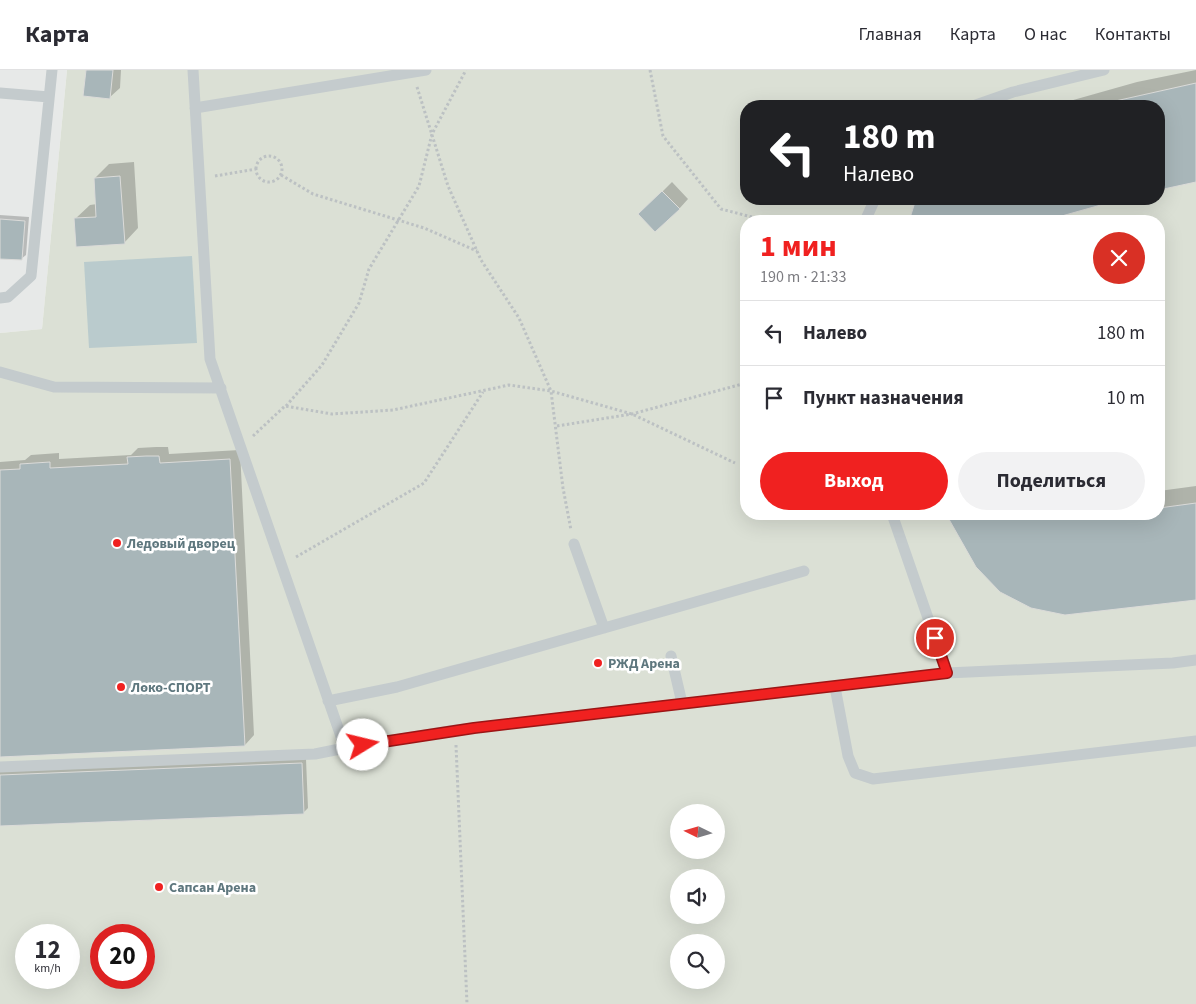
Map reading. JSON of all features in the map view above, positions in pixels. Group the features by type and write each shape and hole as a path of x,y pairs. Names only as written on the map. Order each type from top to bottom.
{"lane":[{"path":"0,298 8,297 31,276 52,70"},
{"path":"194,70 194,108 210,359 345,748"},
{"path":"194,108 426,70"},
{"path":"990,100 1013,92 1104,70"},
{"path":"0,93 49,97"},
{"path":"0,372 54,387 221,388"},
{"path":"894,520 947,673"},
{"path":"574,544 604,628"},
{"path":"328,701 397,687 804,571"},
{"path":"671,656 682,703"},
{"path":"0,767 315,754 456,730 947,673 1172,663 1196,660"},
{"path":"835,686 851,765 855,773 873,779 1196,741"}],"path":[{"path":"241,446 285,406 322,365 358,303 369,269 419,186 432,134 466,70"},
{"path":"650,70 663,136 721,209 744,215"},
{"path":"413,72 448,186 478,251 518,318 551,391 564,488 574,544"},
{"path":"256,169 261,159 272,156 281,163 281,175"},
{"path":"198,179 256,169"},
{"path":"256,169 261,179 266,182 272,182 281,175"},
{"path":"281,175 313,194 424,228 478,251"},
{"path":"285,406 332,414 393,410 510,385 551,391 632,414 735,463"},
{"path":"556,426 632,414 740,385"},
{"path":"282,565 424,483 483,391"},
{"path":"456,730 467,1004"}],"shaded area":[{"path":"0,70 67,70 42,329 0,333"},
{"name":"РЖД Арена","path":"67,70 1196,70 1196,1004 0,1004 0,333 42,329"},
{"path":"192,256 197,343 89,348 84,262"}],"building":[{"path":"86,70 113,70 110,99 83,96"},
{"path":"1196,83 1196,182 1165,189 1165,100 1120,100"},
{"path":"120,176 125,244 76,247 74,218 96,217 94,178"},
{"path":"662,191 680,209 655,232 638,214"},
{"path":"914,205 1101,205 1065,215 911,215"},
{"path":"0,219 25,221 22,260 0,259"},
{"path":"159,456 160,463 230,459 245,746 0,757 0,470 20,469 20,464 50,462 50,468 128,464 127,457"},
{"path":"1196,503 1196,600 1065,615 1031,608 1000,592 976,567 949,520 1165,520 1165,507"},
{"path":"302,763 304,814 0,826 0,775"}],"place":[{"name":"Ледовый дворец","path":"117,543"},
{"name":"РЖД Арена","path":"598,663"},
{"name":"Локо-СПОРТ","path":"121,687"},
{"name":"Сапсан Арена","path":"159,887"}],"route":[{"path":"363,745 456,730 947,673 935,638"}]}
